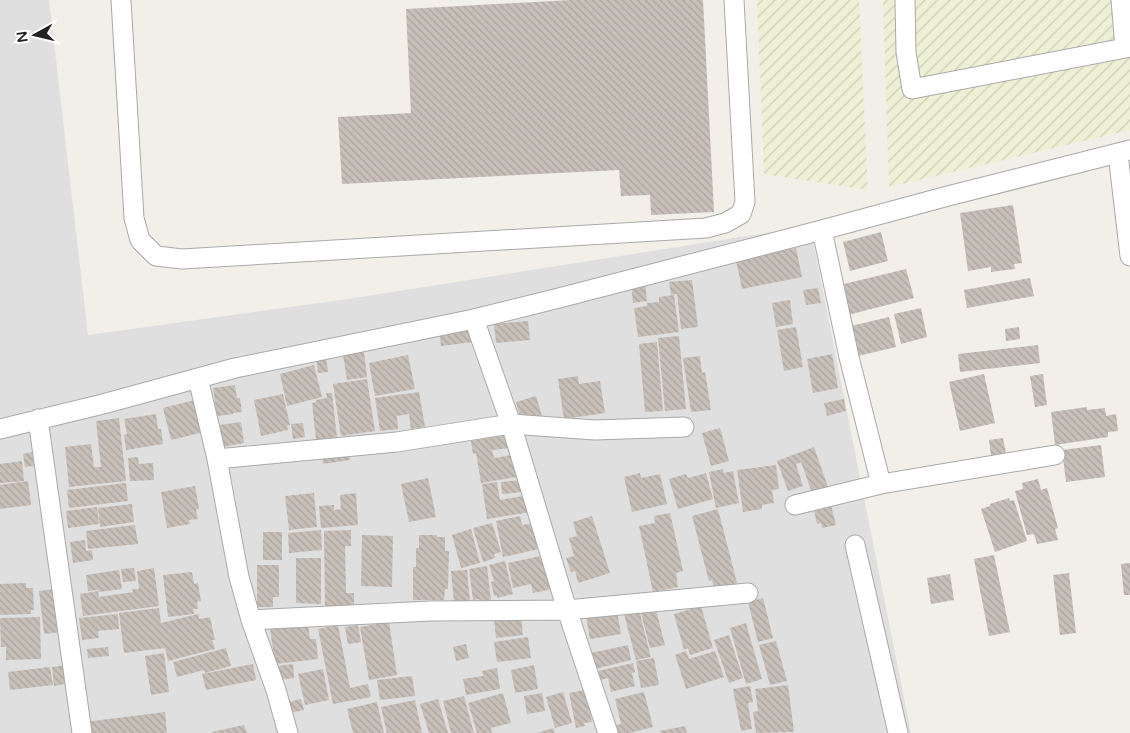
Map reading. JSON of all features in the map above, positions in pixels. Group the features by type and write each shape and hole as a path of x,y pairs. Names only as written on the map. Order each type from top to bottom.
{"street":[{"path":"121,0 134,218 140,240 156,256 182,260 706,228 725,223 741,214 745,202 734,0"},
{"path":"905,0 906,52 912,89 1127,47 1121,0"},
{"path":"0,429 103,404 235,368 474,319 564,297 948,196 1124,152 1130,256"},
{"path":"822,230 849,357 881,484"},
{"path":"474,319 511,424 567,610 608,733"},
{"path":"198,378 217,459 239,577 288,733"},
{"path":"38,420 82,733"},
{"path":"217,459 397,442 511,424 595,430 684,427"},
{"path":"795,506 881,484 1055,455"},
{"path":"855,545 898,733"},
{"path":"251,620 431,611 567,610 748,593"}],"shaded area":[{"path":"0,0 49,0 88,335 348,299 810,226 911,733 0,733"}],"green space":[{"path":"757,0 859,0 868,190 764,174"},
{"path":"883,0 1130,0 1130,130 889,187"}],"building":[{"path":"571,0 703,0 714,212 651,215 650,195 621,196 619,170 342,184 338,117 411,113 406,9"},
{"path":"1013,205 1022,263 1014,264 1015,269 991,272 991,267 968,271 960,213"},
{"path":"881,232 888,261 850,271 843,242"},
{"path":"796,248 802,277 742,289 736,260"},
{"path":"906,269 914,298 848,315 840,285"},
{"path":"1030,278 1034,296 967,308 964,290"},
{"path":"692,280 698,327 681,329 677,294 671,295 669,282"},
{"path":"645,282 647,301 633,303 631,284"},
{"path":"818,288 821,303 806,305 803,290"},
{"path":"674,295 679,332 638,337 634,308 647,306 647,303 659,302 659,297"},
{"path":"790,300 793,324 776,327 772,303"},
{"path":"921,308 927,337 901,344 894,314"},
{"path":"889,317 896,347 858,356 851,326"},
{"path":"528,321 530,340 496,343 494,324"},
{"path":"471,326 473,342 441,346 439,330"},
{"path":"796,327 803,367 784,371 777,330"},
{"path":"1019,327 1020,339 1006,341 1005,329"},
{"path":"679,336 686,409 665,411 658,338"},
{"path":"657,342 663,411 645,412 639,344"},
{"path":"1038,345 1040,363 960,372 958,354"},
{"path":"364,352 367,377 347,380 343,355"},
{"path":"832,354 838,388 813,393 807,359"},
{"path":"408,355 415,389 375,396 369,363"},
{"path":"700,356 702,373 705,372 711,410 691,412 683,358"},
{"path":"326,357 328,372 318,373 316,358"},
{"path":"314,365 322,397 287,406 280,374"},
{"path":"984,374 995,423 960,431 949,382"},
{"path":"1043,374 1047,405 1035,407 1030,376"},
{"path":"578,376 579,384 600,381 605,413 564,419 558,379"},
{"path":"367,379 375,431 341,436 333,384"},
{"path":"235,385 237,398 240,398 242,412 217,416 213,388"},
{"path":"419,392 425,427 411,429 409,414 397,416 398,429 380,431 375,398"},
{"path":"326,393 332,393 337,437 316,440 312,403 316,402 316,400 327,398"},
{"path":"283,394 290,425 287,426 288,430 261,436 254,400"},
{"path":"536,396 543,420 522,425 516,402"},
{"path":"844,399 846,411 827,416 824,403"},
{"path":"195,400 204,432 171,440 163,408"},
{"path":"1087,407 1087,410 1105,408 1106,416 1116,414 1118,431 1108,432 1108,437 1055,445 1051,412"},
{"path":"156,414 163,444 126,450 124,435 127,434 124,419"},
{"path":"119,418 126,481 69,487 65,447 91,444 94,467 101,467 96,421"},
{"path":"241,422 244,443 222,447 219,425"},
{"path":"303,423 305,437 293,439 291,424"},
{"path":"720,428 729,461 711,466 702,433"},
{"path":"508,435 510,448 492,450 494,458 512,455 522,476 481,483 476,453 473,454 471,441"},
{"path":"1003,438 1006,454 991,456 989,440"},
{"path":"1101,445 1105,477 1066,482 1062,450"},
{"path":"814,447 828,487 812,493 801,462 796,464 803,486 788,491 777,461"},
{"path":"348,451 350,460 323,464 322,455"},
{"path":"32,452 34,466 25,467 23,454"},
{"path":"138,457 139,464 153,463 154,480 130,481 128,458"},
{"path":"22,461 24,481 0,483 0,464"},
{"path":"776,465 779,489 772,490 774,503 762,505 762,509 743,512 737,470"},
{"path":"723,469 724,473 733,471 739,503 716,508 709,472"},
{"path":"640,473 641,478 660,474 667,504 632,512 624,477"},
{"path":"706,473 713,499 678,509 669,479 686,474 688,478"},
{"path":"428,478 436,517 409,522 401,484"},
{"path":"1038,479 1041,490 1047,488 1058,528 1055,529 1058,540 1037,544 1034,534 1027,535 1015,491 1023,489 1022,483"},
{"path":"521,480 522,492 502,494 501,482"},
{"path":"28,481 31,505 0,509 0,485"},
{"path":"497,482 500,500 529,495 531,512 487,519 482,484"},
{"path":"126,483 128,501 69,508 67,490"},
{"path":"195,486 199,509 196,510 198,519 189,520 190,524 167,528 161,492"},
{"path":"314,493 317,527 289,530 285,496"},
{"path":"356,493 358,525 321,528 319,506 334,505 334,510 341,509 340,495"},
{"path":"1009,498 1010,501 1014,500 1027,541 995,552 981,509"},
{"path":"132,504 134,522 100,527 98,508"},
{"path":"831,505 836,525 822,528 821,523 817,524 814,510"},
{"path":"97,507 99,524 68,528 66,511"},
{"path":"718,509 737,583 714,589 712,580 709,581 692,516"},
{"path":"670,513 683,571 676,573 678,587 653,592 639,526 655,523 654,516"},
{"path":"520,516 522,525 533,523 539,549 503,557 496,521"},
{"path":"592,516 610,573 578,583 575,571 571,572 566,558 574,556 569,538 577,536 573,522"},
{"path":"492,523 501,552 494,554 495,558 483,562 473,528"},
{"path":"135,525 138,544 88,549 86,531"},
{"path":"471,529 480,563 461,568 452,535"},
{"path":"321,530 322,550 289,553 288,533"},
{"path":"351,530 351,546 345,546 346,593 354,593 354,606 325,606 324,531"},
{"path":"263,532 282,532 282,560 263,560"},
{"path":"362,535 393,536 392,587 361,586"},
{"path":"419,535 445,537 445,551 449,551 448,589 445,589 444,600 413,600 413,567 416,567 416,548 419,548"},
{"path":"85,540 86,551 92,550 93,560 73,563 70,542"},
{"path":"545,555 553,589 533,593 531,584 513,588 508,563"},
{"path":"994,555 1010,632 989,636 974,559"},
{"path":"296,558 321,558 321,604 296,603"},
{"path":"505,561 513,594 497,598 497,595 494,596 491,582 494,581 489,565"},
{"path":"1130,563 1130,595 1124,595 1121,564"},
{"path":"257,565 279,565 279,597 273,597 273,607 257,607"},
{"path":"487,566 491,600 480,602 479,599 473,600 469,569"},
{"path":"134,568 136,581 123,582 121,569"},
{"path":"154,568 159,606 83,616 80,594 98,591 99,597 133,592 132,589 139,589 137,571"},
{"path":"119,570 122,589 99,592 98,590 88,591 86,575"},
{"path":"467,570 470,602 454,603 451,571"},
{"path":"192,572 194,584 198,583 201,601 197,602 198,609 193,609 194,614 168,617 163,575"},
{"path":"1069,573 1076,633 1060,635 1053,575"},
{"path":"950,574 954,600 931,604 927,578"},
{"path":"26,583 26,588 33,588 34,610 31,610 31,614 0,615 0,584"},
{"path":"56,589 61,632 44,634 39,591"},
{"path":"763,598 773,638 758,642 748,602"},
{"path":"638,606 651,657 636,660 623,610"},
{"path":"655,606 665,645 650,648 640,609"},
{"path":"701,606 713,648 690,655 688,648 684,650 674,614"},
{"path":"159,608 161,623 198,614 199,619 210,617 215,640 212,640 215,649 168,661 165,648 124,653 119,613"},
{"path":"617,611 621,634 590,639 586,617"},
{"path":"118,614 119,629 98,631 99,638 82,640 79,618"},
{"path":"521,616 523,635 496,638 494,619"},
{"path":"40,617 41,659 6,660 6,647 1,647 0,618"},
{"path":"389,622 397,675 369,680 360,627"},
{"path":"746,623 762,679 746,684 730,628"},
{"path":"308,624 310,639 316,639 318,659 275,664 270,629"},
{"path":"338,625 350,688 368,684 371,697 333,704 318,629"},
{"path":"358,625 361,642 348,644 345,627"},
{"path":"729,635 743,678 729,683 714,640"},
{"path":"528,637 531,658 497,662 494,642"},
{"path":"776,641 787,681 770,685 759,645"},
{"path":"466,644 469,658 456,661 453,647"},
{"path":"628,645 631,660 595,669 591,653"},
{"path":"108,647 109,656 88,658 87,649"},
{"path":"226,648 231,666 205,673 204,670 177,677 173,662"},
{"path":"686,651 689,659 715,651 724,677 686,689 675,655"},
{"path":"164,653 169,692 151,695 145,656"},
{"path":"654,658 659,685 641,688 636,661"},
{"path":"633,663 635,672 632,673 635,686 611,692 608,678 600,680 598,671"},
{"path":"253,664 256,680 206,690 202,674"},
{"path":"293,664 294,678 278,680 277,666"},
{"path":"68,665 70,683 54,686 52,667"},
{"path":"534,665 538,689 515,693 511,670"},
{"path":"50,667 53,685 10,690 8,672"},
{"path":"497,668 500,689 466,695 463,679 483,676 482,671"},
{"path":"323,669 329,700 305,705 298,674"},
{"path":"412,676 415,696 380,700 377,680"},
{"path":"788,685 794,732 756,733 753,712 758,711 755,689"},
{"path":"750,686 753,702 748,703 752,729 741,731 733,689"},
{"path":"585,690 592,722 584,723 585,726 576,728 569,693"},
{"path":"563,692 572,723 555,728 546,697"},
{"path":"644,692 653,727 630,733 615,733 614,726 621,724 615,699"},
{"path":"503,693 511,723 491,728 492,733 477,733 468,703"},
{"path":"542,693 545,711 527,714 524,696"},
{"path":"464,696 474,733 451,733 443,701"},
{"path":"301,699 304,710 290,713 288,702"},
{"path":"438,699 448,733 429,733 420,704"},
{"path":"415,700 422,733 387,733 381,707"},
{"path":"377,702 384,733 353,733 347,709"},
{"path":"165,712 167,733 86,733 85,722"},
{"path":"244,725 247,733 212,733 212,732"},
{"path":"685,726 687,733 661,733 660,731"},
{"path":"553,728 555,733 537,733"}]}
